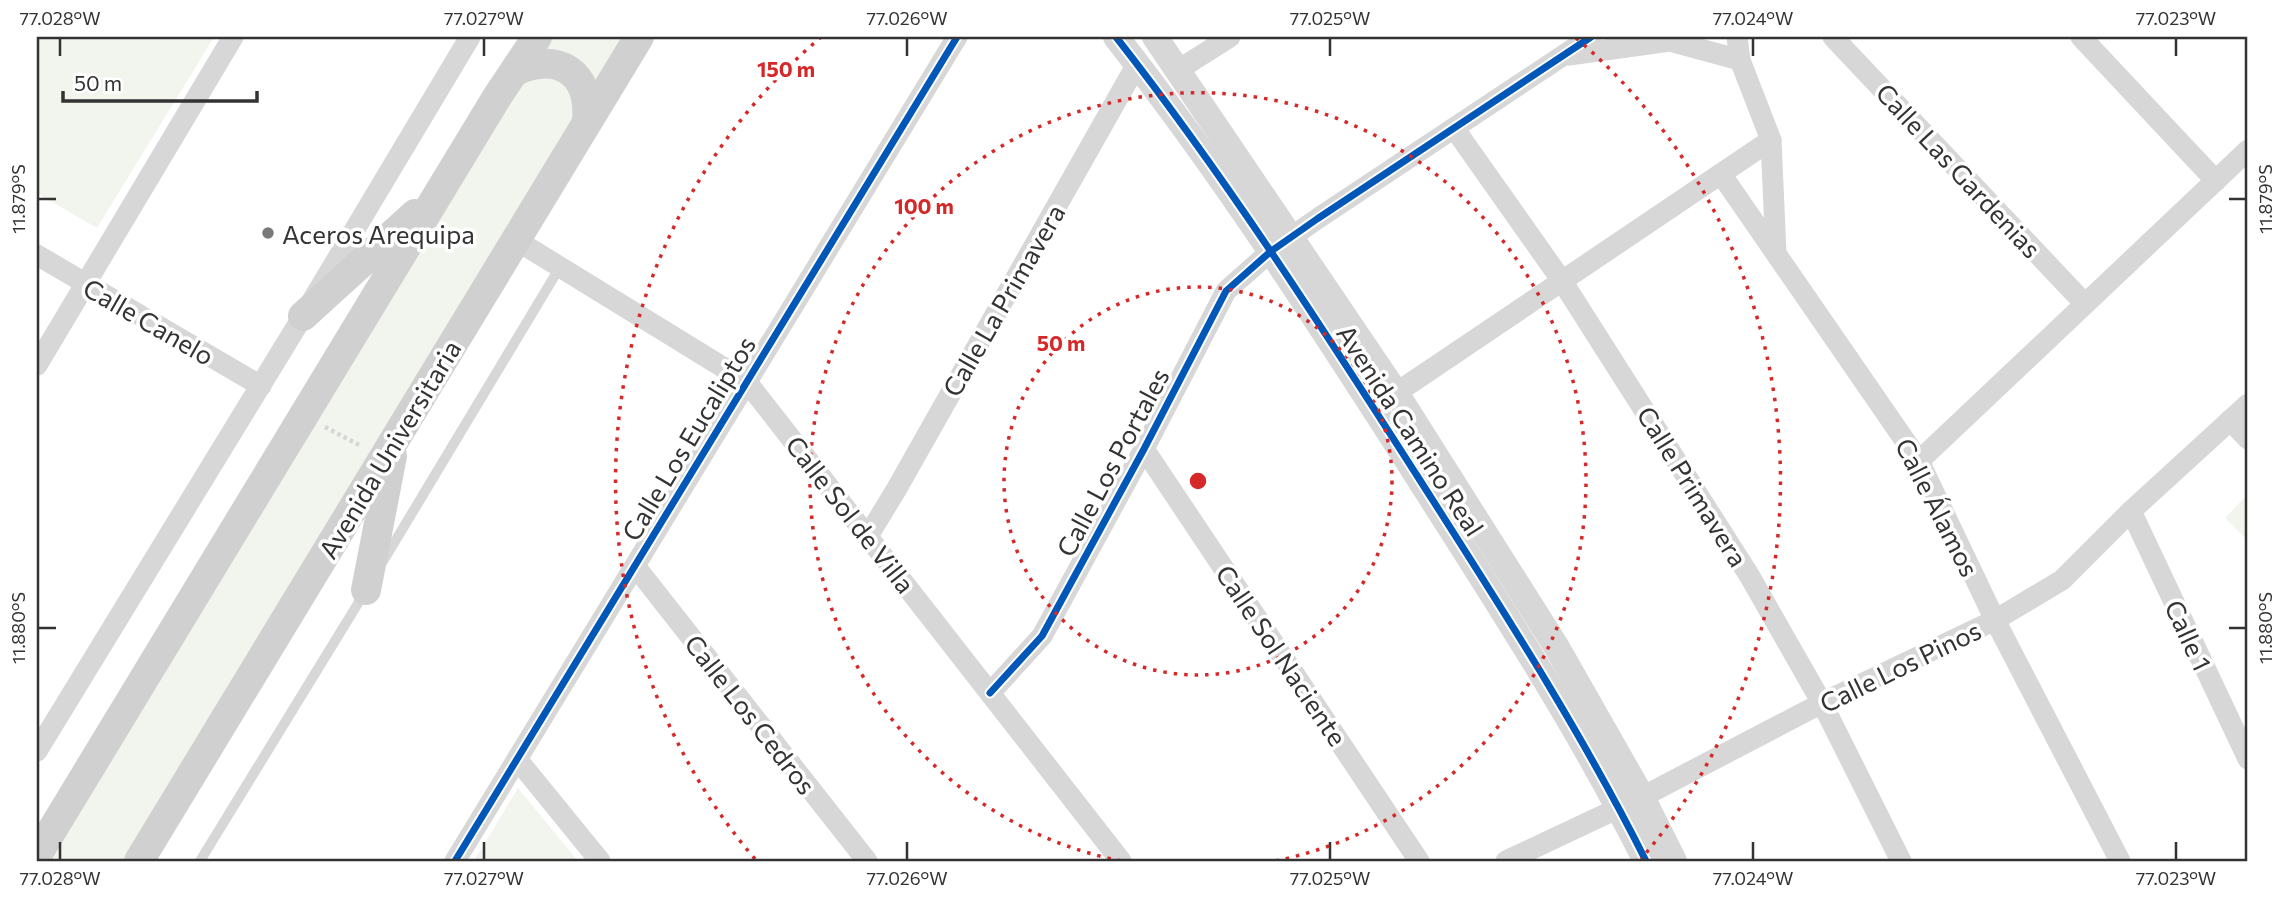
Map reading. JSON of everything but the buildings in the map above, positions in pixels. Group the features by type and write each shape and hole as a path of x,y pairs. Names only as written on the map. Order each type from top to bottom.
{"main road":[{"path":"37,855 439,193 537,37"},
{"name":"Avenida Universitaria","path":"139,861 639,37"},
{"path":"515,71 533,63 552,63 569,70 583,84 589,102 587,121"},
{"path":"303,316 439,193"},
{"path":"366,590 390,447"}],"street":[{"path":"37,365 233,37"},
{"path":"37,751 261,386 470,37"},
{"name":"Calle Los Eucaliptos","path":"454,861 957,37"},
{"name":"Avenida Camino Real","path":"1116,37 1396,393 1556,646 1631,802 1646,861"},
{"name":"Avenida Camino Real","path":"1154,37 1178,69 1281,245 1535,662 1674,861"},
{"path":"1178,69 1230,37"},
{"name":"Calle Los Portales","path":"990,693 1042,636 1226,291 1281,245 1591,37"},
{"path":"1737,37 1740,61 1771,140 1776,253"},
{"name":"Calle Las Gardenias","path":"1833,37 2085,304"},
{"path":"2081,37 2216,181"},
{"path":"1563,55 1670,41 1740,61"},
{"name":"Calle La Primavera","path":"868,536 1137,64"},
{"name":"Calle Primavera","path":"1454,128 1562,281 1749,575 1822,703 1900,861"},
{"path":"1396,393 1771,140"},
{"path":"1919,461 2248,150"},
{"name":"Calle Álamos","path":"1721,174 1919,461 1995,620 2120,861"},
{"name":"Calle Sol de Villa","path":"516,240 747,382 1121,861"},
{"name":"Calle Canelo","path":"37,256 261,386"},
{"name":"Calle Los Pinos","path":"1506,861 1631,802 1822,703 1995,620 2062,580 2131,511 2248,404"},
{"path":"2230,420 2248,439"},
{"name":"Calle Sol Naciente","path":"1144,449 1419,861"},
{"name":"Calle 1","path":"2131,511 2246,746"},
{"name":"Calle Los Cedros","path":"635,566 867,861"},
{"path":"517,759 600,861"}],"lane":[{"name":"Avenida Universitaria","path":"200,861 560,267"}],"path":[{"path":"304,416 390,447"}],"shaded area":[{"path":"37,37 214,37 97,228 37,193"},
{"path":"550,37 628,37 125,861 48,861"},
{"path":"2248,494 2248,541 2225,518"},
{"path":"518,788 578,861 474,861"}],"cycle path":[{"path":"455,861 957,37"},
{"path":"1116,37 1234,197 1380,418 1536,665 1593,762 1646,861"},
{"path":"990,693 1042,636 1226,291 1270,252 1317,219 1591,37"}],"place":[{"name":"Aceros Arequipa","path":"268,233"}]}
